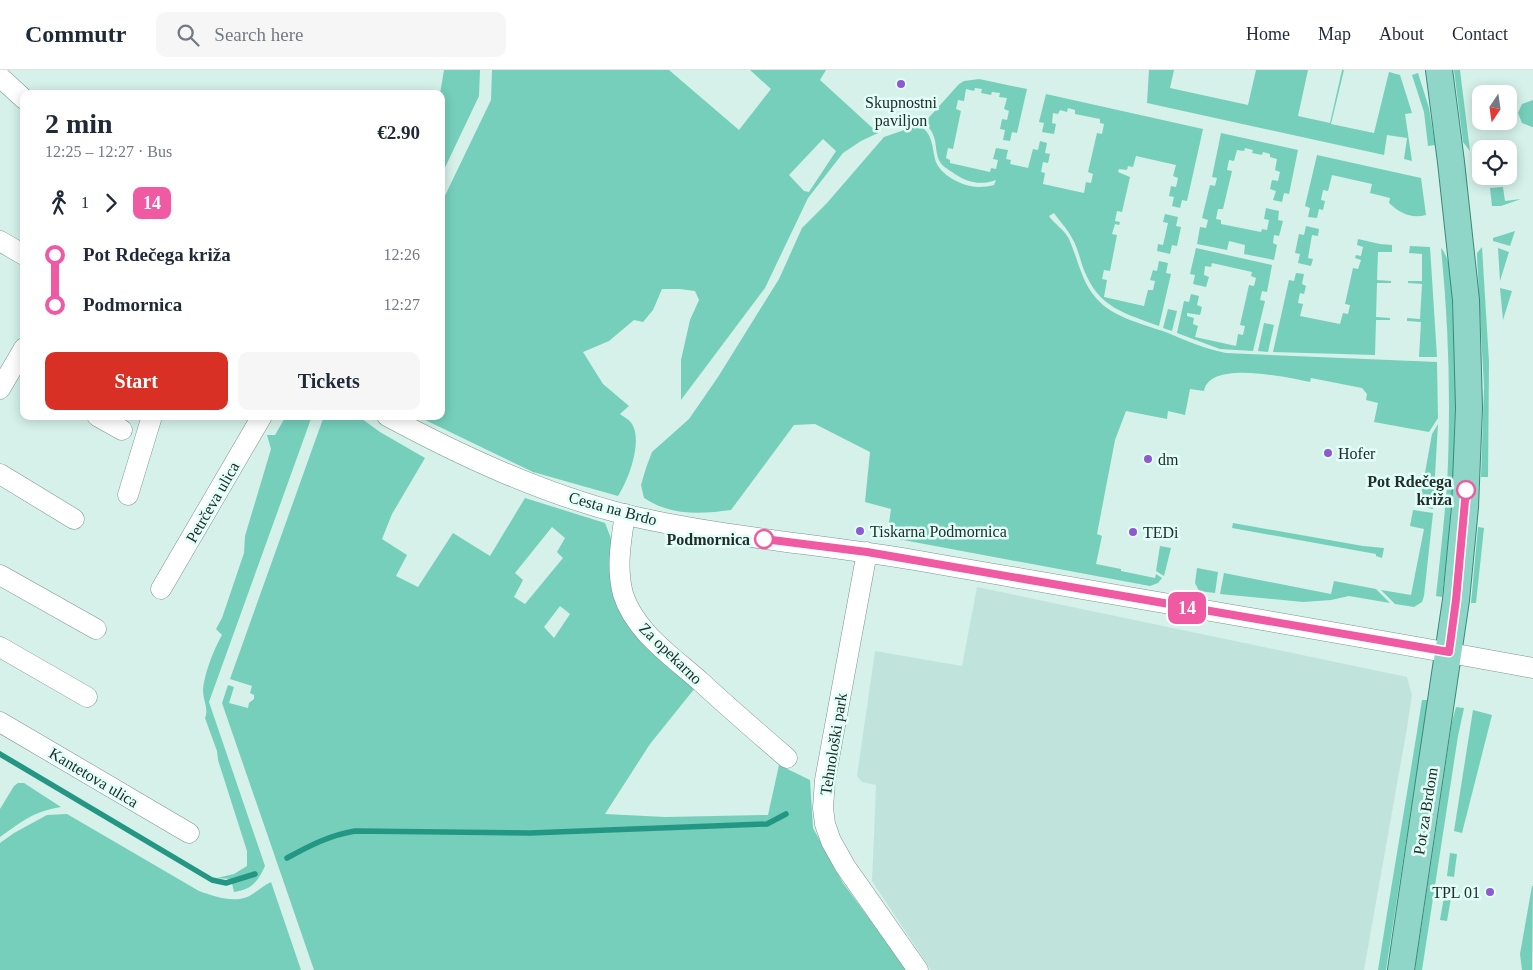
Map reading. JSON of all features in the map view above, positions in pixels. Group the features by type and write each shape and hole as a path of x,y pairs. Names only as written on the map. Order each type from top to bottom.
{"main road":[{"path":"1438,70 1451,162 1466,300 1470,408 1465,507 1449,652"},
{"name":"Pot za Brdom","path":"1401,970 1449,652"}],"street":[{"path":"0,77 20,95"},
{"path":"0,241 20,253"},
{"path":"0,389 20,355"},
{"path":"104,420 122,430"},
{"path":"128,495 151,420"},
{"name":"Petrčeva ulica","path":"161,588 260,420"},
{"name":"Cesta na Brdo","path":"394,420 436,443 490,468 546,489 625,514 710,531 867,552 1533,668"},
{"path":"0,474 74,519"},
{"name":"Za opekarno","path":"625,514 619,572 624,595 633,614 646,632 669,655 787,758"},
{"name":"Tehnološki park","path":"867,552 825,780 824,824 830,840 845,866 918,970"},
{"path":"0,575 96,630"},
{"path":"0,648 87,697"},
{"name":"Kantetova ulica","path":"0,722 189,833"}],"shaded area":[{"path":"977,587 1407,677 1412,695 1364,970 931,970 872,881 876,785 862,782 857,776 875,651 962,666"}],"green space":[{"path":"444,70 480,70 479,96 445,168 445,90 441,90"},
{"path":"492,70 669,70 739,130 771,89 750,70 826,70 820,80 878,133 843,153 808,198 765,288 681,400 681,360 690,320 699,300 695,291 662,289 653,310 643,322 634,320 609,341 583,352 603,384 629,406 620,414 632,424 636,441 635,451 630,471 618,496 533,472 425,420 445,420 445,196 491,100","holes":["823,139 836,151 809,192 804,191 789,175"]},
{"path":"1149,70 1174,70 1170,88 1248,105 1256,70 1308,70 1298,116 1330,123 1342,70 1344,70 1331,124 1374,133 1389,72 1400,75 1412,113 1405,114 1412,161 1404,159 1407,138 1387,135 1384,155 1147,103"},
{"path":"1454,70 1460,70 1470,151 1463,142"},
{"path":"1418,73 1429,108 1435,145 1428,146 1424,112 1412,75"},
{"path":"979,79 1027,89 1017,133 1012,132 1010,141 1003,140 1005,130 1000,129 1002,119 1007,120 1009,111 1004,109 1007,98 999,97 1000,93 992,92 991,95 981,93 982,89 975,88 974,91 966,89 964,101 958,100 956,109 961,111 953,149 948,148 946,158 950,160 950,163 990,172 991,168 996,169 998,160 993,159 996,148 1008,150 1006,159 1011,160 1010,164 1028,168 1033,149 1038,150 1040,141 1047,143 1045,153 1050,154 1048,163 1043,162 1041,172 1045,173 1043,184 1084,193 1086,182 1091,183 1093,174 1088,172 1097,133 1102,134 1104,124 1100,123 1100,119 1075,114 1075,110 1068,108 1067,112 1060,110 1058,114 1053,113 1052,123 1056,124 1054,134 1042,132 1044,123 1039,122 1046,94 1203,129 1187,201 1182,200 1180,208 1172,206 1174,197 1169,196 1171,186 1176,187 1178,178 1173,176 1176,165 1136,156 1133,167 1128,166 1127,170 1119,169 1118,172 1130,177 1122,212 1117,211 1115,221 1120,222 1119,225 1115,224 1112,234 1117,235 1110,271 1104,270 1102,279 1107,280 1104,297 1144,306 1148,290 1153,290 1155,281 1150,280 1153,270 1157,271 1159,261 1168,263 1166,273 1171,274 1159,326 1124,313 1105,301 1097,293 1090,283 1076,246 1068,231 1054,213 1049,216 1069,239 1087,284 1103,305 1129,320 1203,347 1226,353 1437,362 1438,418 1429,432 1374,422 1378,403 1366,400 1367,394 1362,388 1311,378 1310,382 1251,373 1234,373 1220,376 1209,381 1204,391 1190,389 1185,415 1168,411 1167,419 1126,411 1115,440 1097,534 1102,536 1096,564 1155,578 1156,574 1162,578 1158,583 1150,586 887,537 891,509 865,502 870,452 815,424 794,425 731,510 697,513 675,511 654,504 644,498 641,485 652,452 689,419 718,377 779,279 802,228 827,203 884,137 916,126 922,127 930,138 937,165 946,175 966,185 983,187 994,185 996,180 984,183 973,182 962,178 944,167 938,157 932,133 924,123 959,84 964,81"},
{"path":"1533,100 1533,127 1522,123 1518,113 1522,104"},
{"path":"1221,133 1298,150 1289,194 1284,193 1282,202 1273,200 1276,191 1270,189 1272,180 1278,181 1280,172 1275,170 1277,159 1263,152 1262,155 1252,153 1253,150 1245,148 1244,151 1237,150 1234,161 1229,160 1227,170 1232,171 1223,209 1218,209 1216,219 1221,220 1221,224 1261,232 1262,229 1267,230 1269,220 1264,219 1266,208 1279,211 1278,220 1283,221 1279,236 1274,235 1273,243 1277,245 1274,260 1244,254 1245,245 1229,241 1227,250 1197,244 1200,227 1206,228 1208,220 1202,218 1210,185 1215,186 1217,178 1212,177"},
{"path":"1317,155 1421,178 1426,215 1411,216 1397,210 1389,203 1390,198 1370,193 1372,184 1332,175 1328,191 1323,190 1321,200 1325,201 1323,210 1319,209 1317,218 1308,217 1310,208 1305,206"},
{"path":"1503,187 1505,201 1521,199 1501,206 1492,206 1490,188"},
{"path":"1165,214 1178,217 1176,226 1181,227 1177,246 1172,245 1170,254 1157,251 1158,244 1163,245 1168,223 1163,222"},
{"path":"1306,226 1319,229 1318,236 1312,235 1308,258 1313,259 1311,266 1298,263 1300,254 1295,253 1299,234 1304,235"},
{"path":"1515,231 1510,246 1493,241 1493,238"},
{"path":"1358,239 1392,245 1392,252 1378,252 1377,280 1391,281 1391,283 1377,283 1376,317 1390,318 1390,320 1376,320 1375,355 1273,352 1289,280 1294,281 1296,273 1304,274 1302,284 1306,286 1304,294 1300,293 1298,303 1303,304 1300,316 1340,324 1343,313 1348,314 1350,305 1345,304 1353,268 1358,269 1361,260 1355,258 1356,255 1361,256 1363,247 1357,245"},
{"path":"1410,246 1430,247 1437,357 1419,357 1421,322 1407,321 1407,318 1420,319 1422,284 1408,283 1408,281 1422,281 1422,254 1409,253"},
{"path":"1482,247 1489,362 1488,477 1481,477 1484,387 1477,253"},
{"path":"1196,248 1272,265 1267,292 1262,291 1260,300 1265,301 1253,351 1220,349 1177,333 1184,301 1189,302 1191,294 1199,296 1197,305 1202,307 1200,315 1187,313 1187,316 1194,318 1193,324 1198,326 1195,337 1236,346 1238,334 1243,335 1245,326 1240,325 1249,285 1254,286 1256,278 1251,276 1252,272 1212,263 1211,267 1205,266 1204,275 1209,277 1206,287 1193,284 1195,275 1190,274"},
{"path":"1441,248 1448,261 1451,279 1455,385 1452,491 1442,597 1436,596 1447,486 1449,397 1446,307"},
{"path":"1498,248 1509,252 1500,281"},
{"path":"1500,288 1512,291 1503,320"},
{"path":"1168,309 1177,311 1172,331 1163,328"},
{"path":"1264,323 1274,325 1268,352 1258,351"},
{"path":"284,420 311,420 209,702 265,866 254,884 234,892 231,879 217,878 234,874 247,866 247,851 218,760 217,751 205,718 206,708 203,691 210,662 222,635 216,629 222,618 244,553 245,536 271,449 267,435 275,435"},
{"path":"323,420 364,420 380,432 425,458 392,514 382,539 407,555 396,576 418,587 453,533 490,556 525,498 605,523 612,541 609,571 614,574 695,688 650,744 605,814 665,817 768,815 779,765 810,780 813,828 843,883 907,970 314,970 222,703 228,685 234,687 229,703 248,708 249,703 254,699 254,695 250,693 252,686 230,679","holes":["552,527 565,538 557,552 563,558 525,604 514,597 523,580 515,573","560,606 570,614 554,638 544,627"]},
{"path":"1438,424 1433,509 1419,506 1432,434"},
{"path":"1413,510 1433,513 1424,596 1422,602 1414,607 1395,604 1381,590 1411,595 1424,529 1410,526"},
{"path":"1233,523 1384,548 1382,558 1376,556 1376,554 1232,528"},
{"path":"1478,527 1484,528 1476,603 1471,603"},
{"path":"1160,546 1171,548 1164,576 1156,571"},
{"path":"1197,568 1218,572 1215,593 1199,591 1195,583"},
{"path":"1224,573 1331,594 1334,581 1376,589 1390,603 1349,596 1331,600 1303,602 1220,594"},
{"path":"1422,700 1428,700 1386,970 1378,970 1411,768"},
{"path":"1456,707 1464,708 1422,970 1415,970 1452,722"},
{"path":"1473,710 1492,715 1462,833 1454,831"},
{"path":"18,783 24,783 61,807 35,814 0,837 0,809 14,786"},
{"path":"67,814 205,893 223,898 241,899 271,882 301,970 0,970 0,843 47,815"},
{"path":"1450,853 1457,854 1454,877 1447,876"},
{"path":"1532,886 1532,970 1522,970 1520,954"},
{"path":"1444,897 1451,898 1447,921 1440,920"}],"waterway":[{"path":"0,754 212,880 226,883 255,874"},
{"path":"287,858 328,838 355,831 530,833 767,824 786,814"}],"bus line":[{"name":"14","path":"764,539 867,552 1449,652 1456,600 1466,490"}],"place":[{"name":"Skupnostni paviljon","path":"901,84"},
{"name":"Hofer","path":"1328,453"},
{"name":"dm","path":"1148,459"},
{"name":"Pot Rdečega križa","path":"1466,490"},
{"name":"Tiskarna Podmornica","path":"860,531"},
{"name":"TEDi","path":"1133,532"},
{"name":"Podmornica","path":"764,539"},
{"name":"TPL 01","path":"1490,892"}]}
